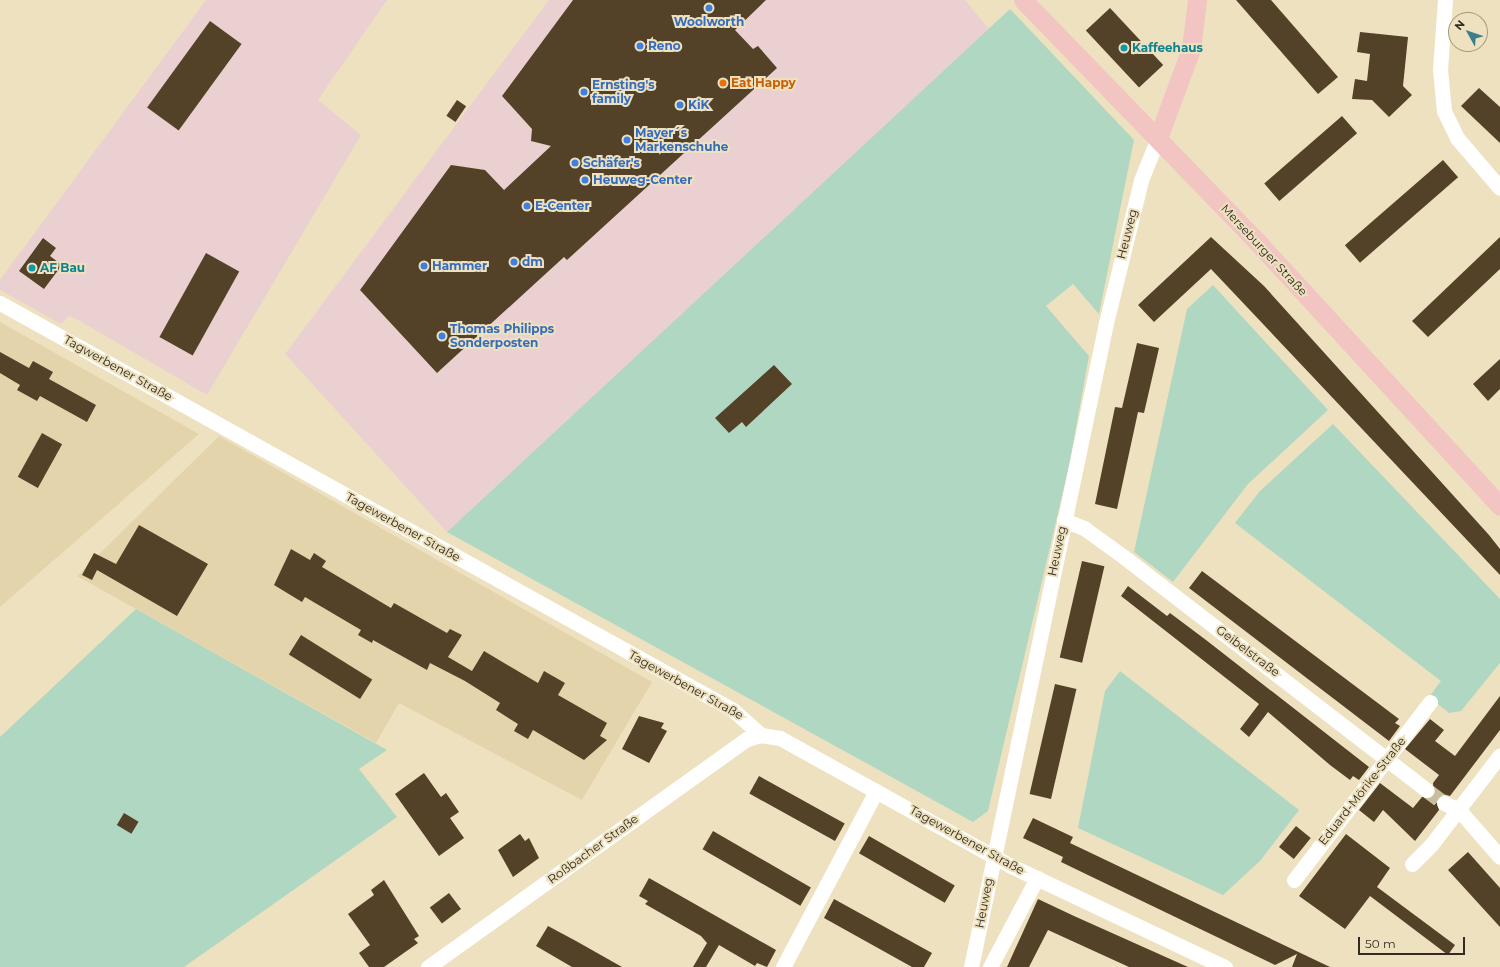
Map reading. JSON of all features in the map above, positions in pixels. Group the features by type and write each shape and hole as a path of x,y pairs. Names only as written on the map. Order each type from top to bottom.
{"main road":[{"name":"Merseburger Straße","path":"1023,0 1158,138 1500,506"},
{"path":"1158,138 1191,49 1197,0"}],"street":[{"path":"1445,0 1440,69 1444,111 1457,138 1500,188"},
{"name":"Heuweg","path":"972,967 993,856 1118,273 1142,180 1158,138"},
{"name":"Tagwerbener Straße","path":"0,303 235,434"},
{"name":"Tagewerbener Straße","path":"235,434 733,710 760,734 780,738 993,856 1225,967"},
{"name":"Geibelstraße","path":"1064,520 1084,528 1124,557 1388,757 1428,790"},
{"name":"Eduard-Mörike-Straße","path":"1294,880 1430,702"},
{"name":"Roßbacher Straße","path":"428,967 747,739 760,734"},
{"path":"1412,864 1459,810 1500,755"},
{"path":"783,967 876,790"},
{"path":"1444,803 1459,810 1500,857"},
{"path":"990,967 1037,878"}],"shaded area":[{"path":"206,0 387,0 318,100 361,135 207,395 78,320 69,316 61,324 0,290 0,280"},
{"path":"549,0 965,0 989,29 447,532 285,354"},
{"path":"0,322 199,434 0,607"},
{"path":"219,436 652,682 582,800 399,703 376,743 77,576"}],"green space":[{"path":"1010,9 1134,140 1099,314 1073,284 1046,306 1089,356 1069,466 988,811 973,822 447,532"},
{"path":"1213,285 1328,410 1248,484 1173,582 1134,552 1187,309"},
{"path":"1333,424 1500,599 1500,663 1461,711 1449,713 1429,697 1441,681 1235,523 1260,491"},
{"path":"136,609 387,750 359,769 397,817 184,967 0,967 0,737"},
{"path":"1120,671 1299,810 1260,861 1223,895 1078,828 1105,691"}],"building":[{"name":"Heuweg-Center","path":"573,0 766,0 735,30 753,49 758,46 777,68 567,260 564,257 437,373 360,290 451,165 485,170 504,190 551,146 531,141 532,129 502,96"},
{"path":"1236,0 1271,0 1338,77 1318,94"},
{"name":"Kaffeehaus","path":"1110,8 1163,65 1139,88 1086,31"},
{"path":"210,21 242,44 179,130 147,108"},
{"path":"1360,32 1408,37 1403,86 1412,95 1389,117 1372,100 1352,99 1355,79 1367,81 1370,54 1357,52"},
{"path":"1479,88 1500,107 1500,143 1461,106"},
{"path":"457,100 466,106 455,122 446,116"},
{"path":"1342,116 1357,133 1279,201 1264,184"},
{"path":"1443,160 1458,177 1360,263 1345,245"},
{"path":"1211,237 1264,286 1489,535 1500,549 1500,575 1211,269 1154,322 1138,305"},
{"path":"1500,237 1500,269 1428,337 1412,321"},
{"name":"AF Bau","path":"43,238 56,248 50,256 62,265 44,289 19,271"},
{"path":"206,253 239,271 193,355 159,337"},
{"path":"1137,343 1159,348 1144,413 1138,412 1117,509 1095,504 1115,407 1122,408"},
{"path":"0,352 29,368 33,361 53,372 49,379 96,405 87,422 40,396 37,401 17,390 20,385 0,373"},
{"path":"1500,359 1500,389 1488,401 1473,384"},
{"path":"774,365 792,384 746,427 742,422 729,433 715,418"},
{"path":"42,433 62,444 38,488 18,477"},
{"path":"139,525 208,564 177,616 97,570 92,580 82,575 94,553 116,564"},
{"path":"291,549 310,560 314,553 326,561 322,567 391,608 394,603 447,633 450,629 462,635 448,657 472,671 484,651 538,683 544,671 565,683 558,695 607,723 600,736 607,740 584,760 533,730 528,739 514,731 518,724 496,710 500,703 465,681 430,663 427,670 373,640 372,643 358,635 361,630 305,597 302,602 274,585"},
{"path":"1082,561 1104,566 1082,663 1060,657"},
{"path":"1202,571 1399,719 1395,723 1400,726 1389,741 1189,588"},
{"path":"1128,586 1167,616 1170,613 1206,640 1369,767 1359,780 1353,776 1350,780 1330,765 1268,712 1249,737 1240,729 1259,704 1121,596"},
{"path":"301,635 372,680 360,699 289,655"},
{"path":"1055,684 1076,689 1051,799 1030,794"},
{"path":"1500,696 1500,730 1450,796 1443,794 1436,799 1439,810 1415,841 1383,810 1374,822 1359,810 1380,783 1413,808 1422,797 1434,796 1433,783 1439,775 1405,749 1430,719 1444,730 1435,741 1455,756"},
{"path":"639,716 664,723 661,728 667,731 649,763 622,749"},
{"path":"424,773 441,797 446,793 459,812 450,818 464,838 439,856 395,794"},
{"path":"759,776 845,824 835,841 749,793"},
{"path":"124,813 139,822 131,834 117,825"},
{"path":"1033,818 1073,837 1070,843 1330,967 1292,967 1297,954 1275,965 1061,862 1063,857 1023,838"},
{"path":"1296,826 1311,838 1294,859 1279,847"},
{"path":"713,831 811,888 800,906 702,849"},
{"path":"520,834 525,841 529,838 539,858 513,877 498,850"},
{"path":"1346,834 1390,868 1377,887 1455,945 1448,955 1370,896 1345,929 1299,896"},
{"path":"869,836 955,886 945,903 859,853"},
{"path":"1468,852 1500,888 1500,927 1448,870"},
{"path":"649,878 776,950 767,967 757,963 755,966 719,945 706,967 693,967 707,943 701,936 645,904 648,901 639,896"},
{"path":"384,880 419,936 414,939 418,943 384,967 369,967 359,953 370,945 348,914 374,895 371,890"},
{"path":"449,893 461,909 442,923 430,907"},
{"path":"834,899 932,953 924,967 912,967 824,918"},
{"path":"1038,899 1188,967 1129,967 1048,930 1029,967 1007,967"},
{"path":"548,926 622,967 572,967 536,946"}],"tunnel":[{"path":"1427,790 1444,803"}],"place":[{"name":"Woolworth","path":"709,8"},
{"name":"Reno","path":"640,46"},
{"name":"Kaffeehaus","path":"1124,48"},
{"name":"Eat Happy","path":"723,83"},
{"name":"Ernsting's family","path":"584,92"},
{"name":"KiK","path":"680,105"},
{"name":"Mayer´s Markenschuhe","path":"627,140"},
{"name":"Schäfer's","path":"575,163"},
{"name":"Heuweg-Center","path":"585,180"},
{"name":"E-Center","path":"527,206"},
{"name":"dm","path":"514,262"},
{"name":"Hammer","path":"424,266"},
{"name":"AF Bau","path":"32,268"},
{"name":"Thomas Philipps Sonderposten","path":"442,336"}]}
